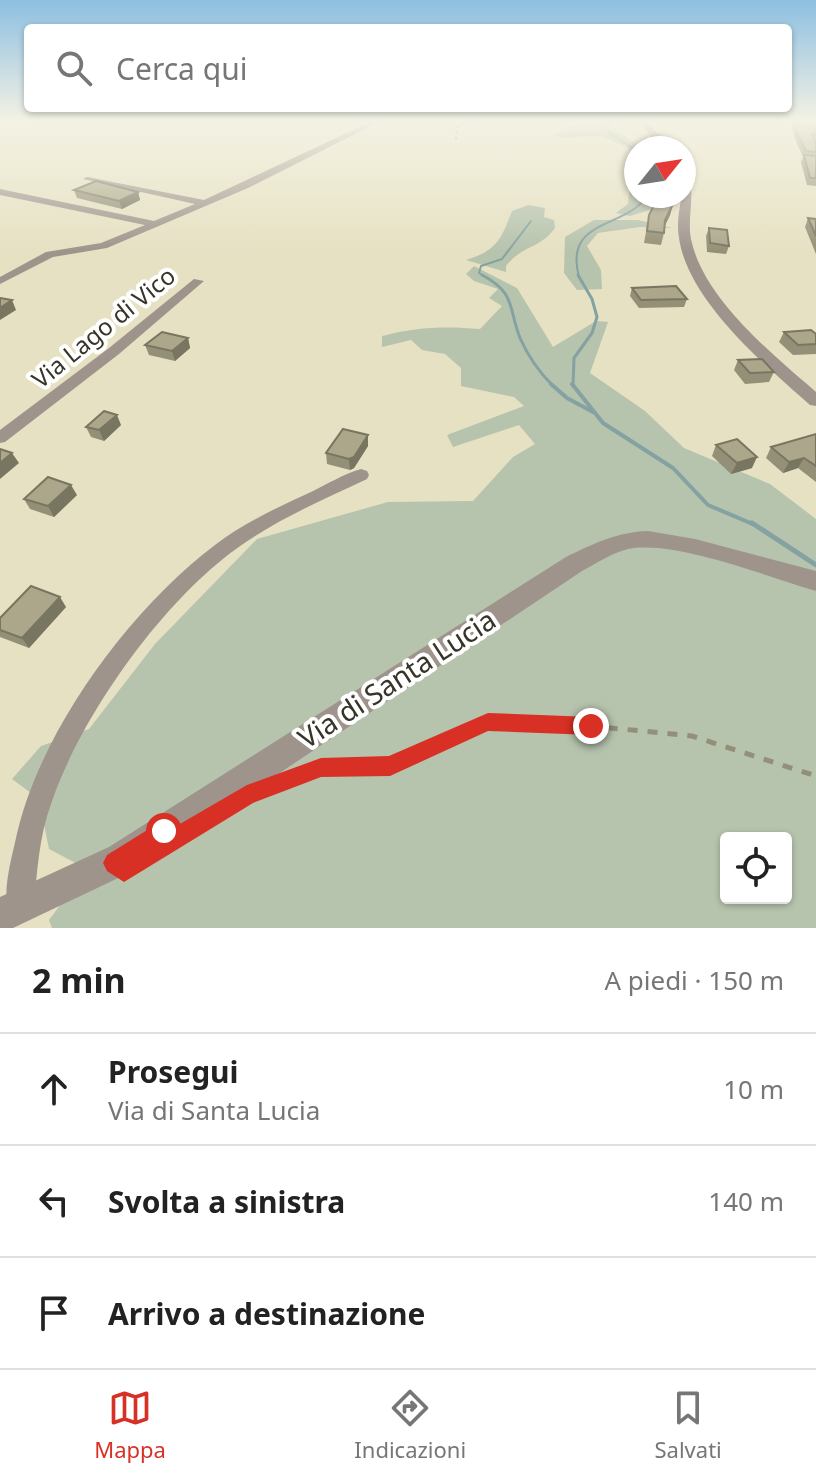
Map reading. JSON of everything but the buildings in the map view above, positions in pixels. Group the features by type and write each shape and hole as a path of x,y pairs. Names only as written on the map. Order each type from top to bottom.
{"street":[{"path":"0,281 50,254 103,246 284,165"},
{"path":"87,179 204,203"},
{"path":"0,192 154,224"},
{"path":"686,208 684,238 700,276 732,318 816,401"},
{"name":"Via Lago di Vico","path":"0,438 114,351 198,281"},
{"path":"10,911 30,835 55,764 92,700 151,620 196,571 234,541 281,513 361,475"},
{"name":"Via di Santa Lucia","path":"10,911 121,859 574,564 614,545 635,539 664,541 816,581"}],"path":[{"path":"277,784 321,768 390,766 488,722 591,726 692,736 816,776"}],"green space":[{"path":"528,205 545,208 544,217 554,220 555,228 549,235 512,259 506,266 506,272 466,260 491,248 501,237 512,211"},
{"path":"624,207 656,208 630,216 616,213"},
{"path":"594,220 638,220 672,228 640,227 598,233 587,246 601,270 602,289 577,290 564,273 565,237"},
{"path":"474,266 517,288 553,347 596,321 608,322 590,373 645,411 684,448 770,484 816,519 816,928 52,928 49,920 87,869 49,849 39,799 12,779 41,746 89,729 155,644 257,539 388,502 473,501 513,457 535,444 519,425 453,447 447,435 524,406 514,397 461,386 461,368 445,354 422,350 411,340 382,347 382,336 407,331 480,329 502,306 489,298 498,289 474,281 466,274"}],"waterway":[{"path":"579,277 576,258 580,244 588,234 635,208"},
{"path":"486,277 479,273 481,266 502,259 531,221"},
{"path":"482,275 506,295 523,345 552,385"},
{"path":"573,385 574,358 592,333 597,317 592,299 579,277"},
{"path":"552,385 567,398 593,412"},
{"path":"573,385 603,423 673,468 708,505 755,525"},
{"path":"752,523 816,565"}],"route":[{"path":"164,831 114,863 124,871 247,795 321,768 390,766 488,722 591,726"}]}
